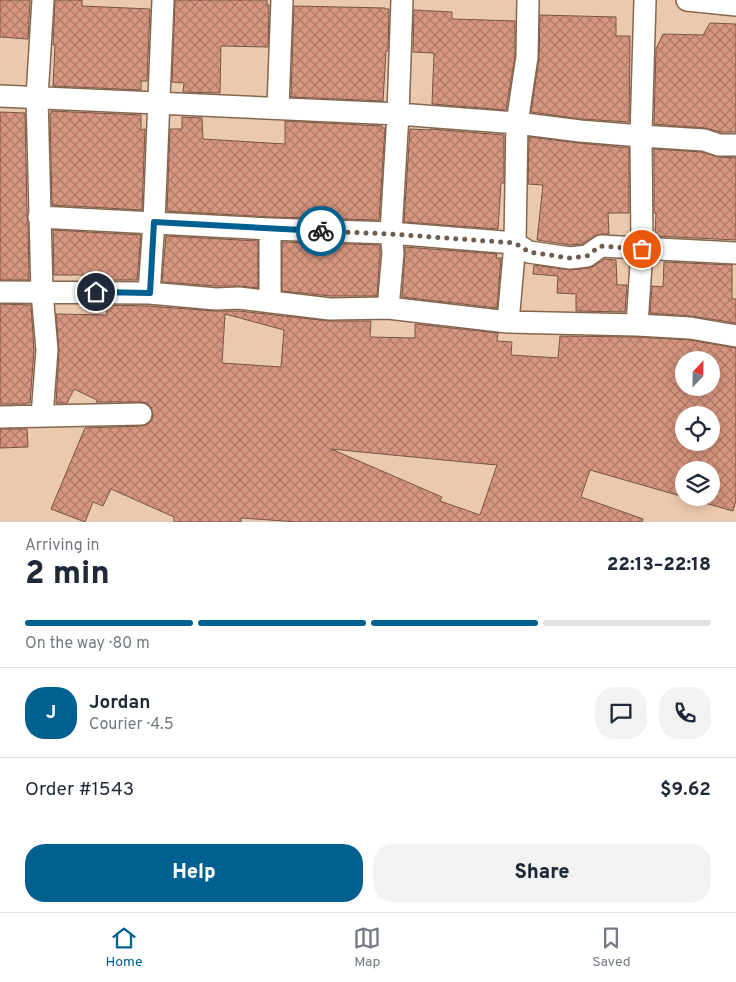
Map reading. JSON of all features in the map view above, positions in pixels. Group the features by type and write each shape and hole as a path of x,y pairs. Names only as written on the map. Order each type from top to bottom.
{"street":[{"path":"42,416 47,350 42,292 37,98 43,0"},
{"path":"150,293 163,0"},
{"path":"278,108 282,0"},
{"path":"388,308 393,253 391,234 402,0"},
{"path":"508,322 515,243 517,123 526,56 528,0"},
{"path":"636,325 642,249 641,136 645,0"},
{"path":"688,0 736,5"},
{"path":"0,96 398,114 517,123 580,131 704,140 719,145 736,145"},
{"path":"40,217 391,234 515,243 529,252 570,258 587,256 600,246 736,253"},
{"path":"270,229 270,302"},
{"path":"0,292 150,293 216,299 239,298 330,309 388,308 508,322 690,328 736,336"},
{"path":"0,417 141,414"}],"building":[{"path":"0,0 30,0 28,39 0,37"},
{"path":"55,0 82,0 82,6 150,9 147,81 141,81 141,90 53,86"},
{"path":"175,0 267,0 267,5 269,5 268,47 221,46 220,93 183,92 184,83 172,82"},
{"path":"294,6 389,9 388,51 386,51 383,101 291,97"},
{"path":"414,10 452,12 452,19 515,21 515,56 506,110 432,104 434,53 413,52"},
{"path":"540,15 616,17 616,36 630,36 629,122 581,119 531,112 539,59"},
{"path":"710,23 736,24 736,132 654,124 656,49 663,34 703,35"},
{"path":"51,111 141,115 141,130 145,129 142,210 52,205"},
{"path":"0,112 25,113 29,280 0,280"},
{"path":"182,117 202,118 203,139 285,144 285,121 382,126 382,128 385,128 379,220 271,217 167,211 170,129 182,129"},
{"path":"410,129 504,135 504,183 501,183 498,229 404,222"},
{"path":"529,137 629,148 629,213 608,213 609,234 594,236 582,244 570,245 537,240 543,185 528,184"},
{"path":"654,149 702,152 719,157 736,158 736,240 655,236"},
{"path":"53,230 141,235 137,280 107,280 107,275 54,275"},
{"path":"166,236 258,241 258,288 162,282"},
{"path":"282,242 380,245 377,296 331,296 282,291"},
{"path":"405,247 497,254 496,258 501,258 497,308 402,297"},
{"path":"605,259 616,260 617,285 627,285 625,312 576,311 576,294 557,293 558,276 533,274 534,265 571,270 589,268"},
{"path":"664,262 732,265 732,299 736,299 736,323 691,316 650,313 652,286 663,287"},
{"path":"0,304 31,305 34,350 30,403 0,404"},
{"path":"107,305 239,311 329,321 371,321 370,337 415,338 415,324 498,333 497,341 512,342 511,355 558,358 560,336 689,340 736,348 736,500 733,511 715,506 720,506 720,461 675,461 675,494 590,470 581,497 643,519 642,522 298,522 241,518 241,522 174,522 174,517 111,489 103,506 93,502 85,522 51,509 85,428 142,426 152,420 153,414 151,407 147,403 96,402 97,400 74,389 67,403 56,403 59,351 56,314 107,315","holes":["225,314 284,330 281,367 222,363","331,449 497,465 480,515 440,501 442,497"]},
{"path":"0,429 27,429 28,447 0,448"}],"way so far":[{"path":"321,231 515,243 529,252 570,258 587,256 600,246 642,249"}],"route":[{"path":"96,292 150,293 154,222 321,231"}]}
